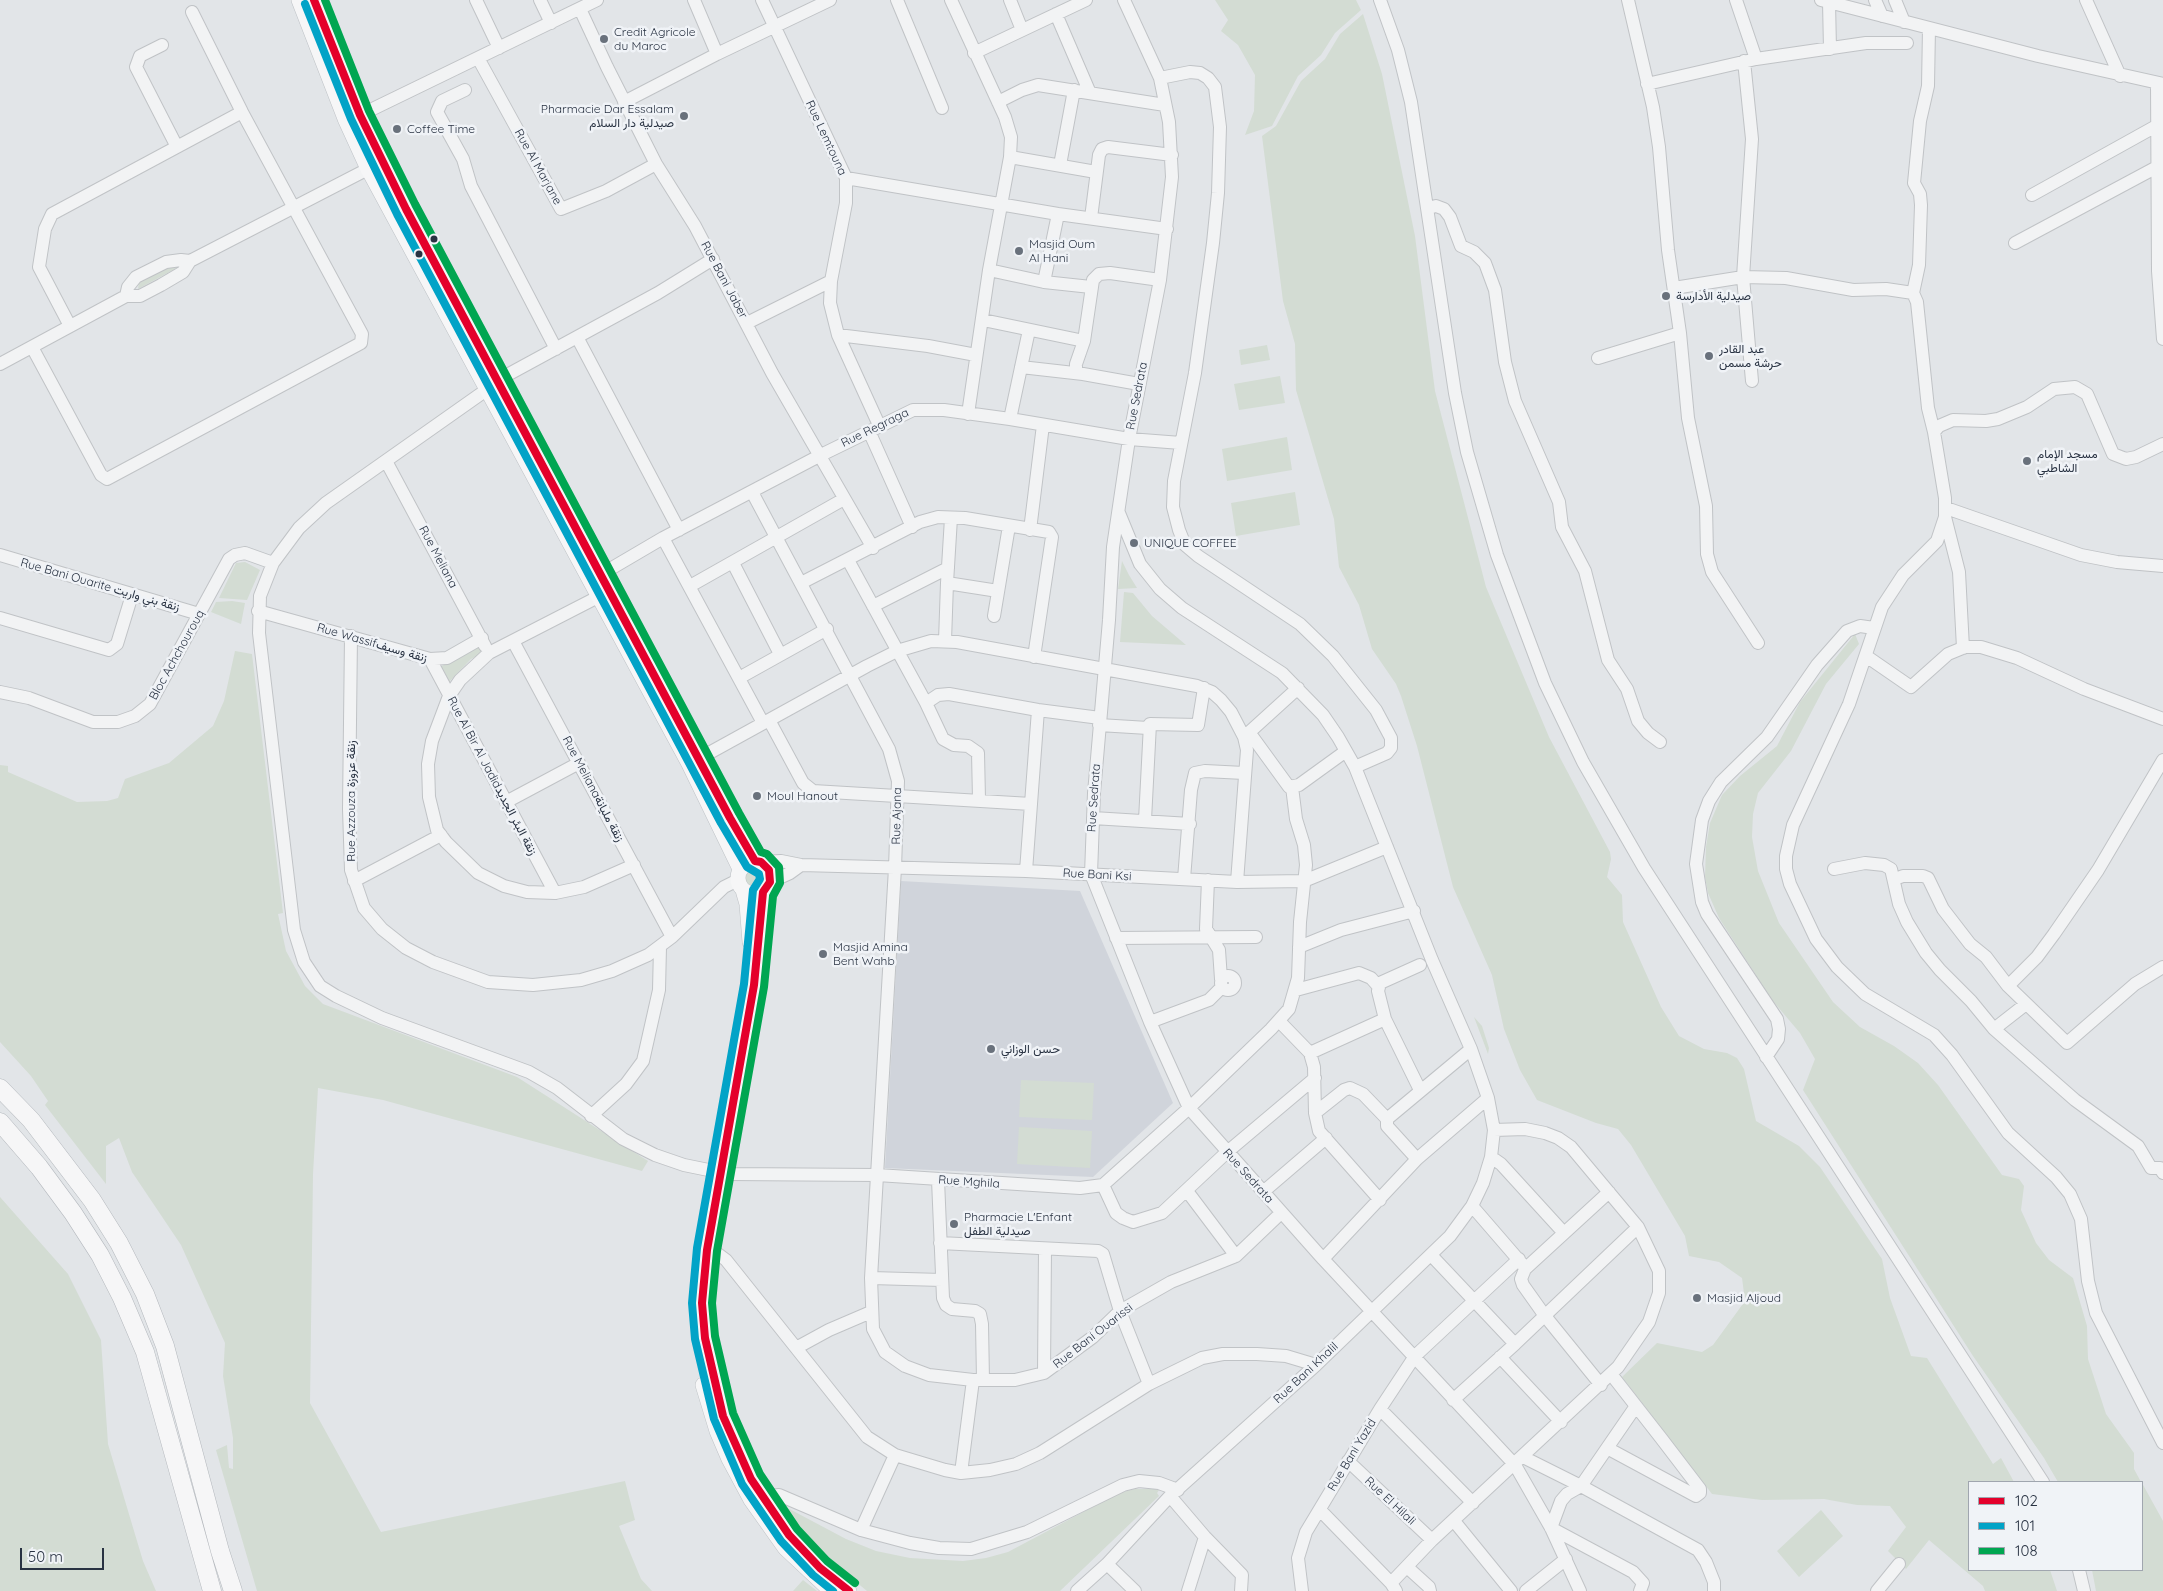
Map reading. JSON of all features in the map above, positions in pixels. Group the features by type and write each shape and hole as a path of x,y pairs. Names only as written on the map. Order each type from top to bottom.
{"highway":[{"path":"0,1088 31,1120 92,1200 119,1243 145,1294 165,1346 220,1551 233,1591"},
{"path":"0,1122 39,1167 73,1213 100,1255 122,1298 144,1352 212,1591"}],"main road":[{"path":"299,0 353,118 406,209 598,597 694,762 758,862 769,870 754,985 696,1265 693,1300 695,1337 710,1409 729,1459 768,1525 785,1548 831,1591"},
{"path":"314,0 368,169 600,576 694,762 736,881 751,929 750,950 715,1172 702,1303 705,1338 710,1367 732,1440 762,1498 805,1553 849,1591"},
{"path":"736,881 744,864 758,862"},
{"path":"736,881 752,894 766,887"}],"street":[{"path":"476,0 499,48"},
{"path":"540,0 551,23"},
{"path":"353,118 597,0"},
{"path":"694,0 717,54"},
{"name":"Rue Lemtouna","path":"762,0 846,178 846,202 830,281 830,303 838,335 912,527"},
{"path":"624,102 773,26 830,0"},
{"path":"897,0 942,108"},
{"path":"951,0 1009,129 1010,157 989,270 968,414"},
{"path":"1010,0 1022,30"},
{"path":"974,53 1086,0"},
{"name":"Rue Sedrata","path":"1124,0 1160,78 1172,155 1160,280 1129,439 1112,547 1105,669 1093,818 1091,874 1150,1022 1189,1108 1226,1153 1415,1356 1453,1400 1519,1461"},
{"path":"1380,0 1406,76 1428,208 1455,393 1467,452 1497,555 1528,641 1564,724 1644,868 2042,1481"},
{"path":"1628,0 1659,147 1668,250 1680,333 1692,444 1706,506 1707,554 1710,565 1758,643"},
{"path":"1736,0 1750,60 1752,139 1743,277 1752,381"},
{"path":"1875,0 1882,16"},
{"path":"1895,0 1904,22"},
{"path":"2086,0 2120,76"},
{"path":"1830,49 1825,1 2120,76 2160,84 2157,167 2158,271 2163,339"},
{"name":"Rue Bani Jaber","path":"580,9 656,164 695,226 802,427 821,455 873,548"},
{"path":"32,347 101,475 108,478 349,351 361,342 362,334 242,112 192,12"},
{"path":"1056,14 1090,93"},
{"path":"1929,28 1928,86 1920,121 1914,184 1920,194 1921,205 1919,265 1913,293 1916,302 1928,408 1934,432 1946,513 1959,572 1963,648"},
{"path":"1647,84 1750,60 1866,43 1906,43"},
{"path":"162,45 140,56 136,67 177,147"},
{"name":"Rue Al Marjane","path":"478,58 561,209 606,191 656,164"},
{"path":"1160,78 1190,72 1200,73 1208,78 1216,94 1220,128 1213,243 1195,373 1174,481 1173,506 1185,545 1300,624 1333,656 1376,710 1391,738 1391,748 1387,753 1355,767"},
{"path":"998,102 1022,90 1038,85 1165,105"},
{"path":"465,90 442,101 437,112 463,159 471,186 556,349"},
{"path":"1060,165 1074,90"},
{"path":"70,326 39,267 45,229 49,218 57,210 242,112"},
{"path":"2032,194 2158,126"},
{"path":"1091,218 1099,155 1105,147 1172,155"},
{"path":"1010,157 1096,172"},
{"path":"2015,243 2157,167"},
{"path":"0,364 126,296 140,296 161,285 183,272 190,261 368,169"},
{"path":"846,178 1058,214 1166,229"},
{"path":"1428,208 1440,207 1448,212 1459,242 1478,255 1489,271 1496,295 1505,362 1515,401 1559,502 1562,527 1585,570 1608,660 1627,689 1638,720 1648,733 1660,742"},
{"path":"1044,282 1058,214"},
{"name":"Rue Mghila","path":"713,259 493,386 326,503 310,516 288,541 273,563 263,585 258,611 258,633 294,930 300,954 308,971 328,992 382,1018 536,1076 557,1088 623,1139 655,1155 715,1172 877,1175 1080,1188 1103,1185"},
{"path":"126,296 128,287 136,278 166,262 176,260 190,261"},
{"path":"989,270 1044,282 1091,287"},
{"path":"1076,373 1076,364 1084,340 1093,280 1105,273 1160,280"},
{"path":"1674,288 1743,277 1786,278 1853,290 1878,289 1913,293"},
{"path":"747,324 830,281"},
{"path":"983,320 1084,340"},
{"path":"1010,419 1028,330"},
{"path":"1598,358 1680,333"},
{"path":"838,335 928,346 976,356"},
{"path":"577,338 679,530"},
{"path":"1021,367 1076,373 1139,384"},
{"path":"1934,432 1939,426 1953,420 1986,421 1998,419 2027,407 2054,389 2075,387 2087,394 2113,454 2126,459 2136,457 2163,444"},
{"name":"Rue Regraga","path":"600,576 663,538 821,455 913,410 944,410 1129,439 1182,443"},
{"path":"1030,530 1043,425"},
{"name":"Rue Meliana","path":"386,461 489,653"},
{"name":"Rue Ajana","path":"752,492 827,629 889,749 895,767 899,794 877,1175"},
{"path":"690,586 844,499"},
{"name":"Rue Bani Khalil","path":"1077,1591 1107,1564 1174,1493 1316,1365 1450,1236 1472,1206 1483,1183 1491,1157 1494,1130 1488,1098 1471,1049 1355,767 1346,751 1322,716 1298,688 1267,662 1182,608 1160,589 1140,564 1118,510"},
{"path":"1946,513 2081,555 2117,562 2163,566"},
{"path":"1946,513 1940,534 1932,548 1903,575 1890,591 1874,628 1849,704 1793,825 1786,856 1786,869 1790,884 1816,939 1846,977 1865,994 1924,1028 1944,1045 2008,1132 2056,1177 2070,1194 2081,1219 2088,1281 2096,1313 2163,1443"},
{"path":"801,583 912,527 938,517 1050,532 1052,537 1034,657"},
{"path":"945,641 951,518"},
{"path":"994,616 1009,526"},
{"path":"663,538 739,678 809,789 831,794 899,794 1032,804"},
{"name":"Bloc Achchourouq","path":"0,692 29,698 94,722 108,724 127,720 150,704 232,557 245,553 273,563"},
{"name":"Rue Bani Ouarite زنقة بني واريت","path":"0,555 199,614"},
{"path":"848,560 926,703 943,739 954,745 968,746 978,753 979,799"},
{"path":"733,563 780,654"},
{"path":"873,606 948,568"},
{"path":"948,583 998,591"},
{"path":"0,618 109,650 117,644 132,595"},
{"path":"598,597 489,653 468,670 449,696 434,733 428,764 430,808 441,835 466,864 491,880 527,892 555,893 584,887 634,865"},
{"name":"Rue Wassifزنقة وسيف","path":"258,611 430,659 447,658 482,638"},
{"path":"1766,1057 1778,1039 1780,1030 1777,1019 1707,914 1702,902 1696,864 1702,820 1709,801 1721,782 1767,737 1817,665 1847,631 1860,626 1874,628"},
{"path":"739,678 827,629"},
{"name":"Rue Azzouza زنقة عزوزة","path":"351,636 349,809 350,857 354,881 364,908 393,939 419,956 488,982 526,986 581,980 612,971 660,948 736,881"},
{"name":"Rue Melianaزنقة مليانة","path":"513,641 672,937"},
{"path":"694,762 897,651 917,644 945,641 1204,688 1217,696 1286,783 1292,787 1296,819 1306,855 1296,990 1289,1009 1279,1021 1189,1108 1103,1185 1116,1213 1122,1218 1133,1222 1162,1213 1188,1191 1226,1153 1315,1078"},
{"path":"1866,656 1911,687 1948,654 1963,648 1981,647 2017,658 2084,689 2163,719"},
{"name":"Rue Al Bir Al Jadidزنقة البئر الجديد","path":"430,659 555,893"},
{"path":"1145,820 1148,728 1150,724 1155,722 1198,725 1204,688"},
{"path":"1237,882 1247,735 1298,688"},
{"path":"926,703 938,695 949,694 1100,722 1148,728"},
{"path":"1026,871 1038,710"},
{"path":"1292,787 1299,785 1346,751"},
{"path":"2008,986 2037,957 2098,870 2163,760"},
{"path":"506,802 579,763"},
{"path":"1184,879 1190,824 1191,790 1195,773 1205,771 1244,773"},
{"path":"1093,818 1190,824"},
{"path":"354,881 441,835"},
{"name":"Rue Bani Ksi","path":"758,862 781,861 801,865 1026,871 1237,882 1304,881 1388,848"},
{"path":"1834,869 1865,863 1884,866 1893,871 1901,909 1914,936 1940,970 1971,1001 1994,1029 2074,1100 2138,1146 2151,1168 2160,1168 2163,1173"},
{"path":"766,887 801,865"},
{"path":"1895,879 1903,876 1928,878 1943,908 1970,944 1986,957 2008,986 2067,1043 2134,984 2162,969"},
{"path":"1150,1022 1209,1000 1221,983 1219,950 1206,926 1208,880"},
{"path":"1299,947 1348,928 1414,911"},
{"path":"1116,938 1256,937"},
{"path":"591,1116 626,1084 642,1062 647,1051 659,990 660,948"},
{"path":"1378,986 1380,983 1420,965"},
{"path":"1296,990 1359,973 1370,978 1378,986 1385,1019 1420,1090"},
{"path":"1994,1029 2026,1004"},
{"path":"1310,1053 1385,1019"},
{"path":"1279,1021 1310,1053 1314,1067 1317,1126 1380,1200"},
{"path":"1387,1119 1471,1049"},
{"path":"1315,1113 1344,1090 1350,1088 1363,1094 1387,1119 1387,1126 1417,1159"},
{"path":"1323,1259 1417,1159 1488,1098"},
{"path":"1320,1510 1394,1587 1407,1567 1432,1540 1601,1385 1634,1346 1649,1322 1659,1293 1658,1271 1638,1226 1571,1147 1558,1138 1525,1129 1494,1130"},
{"path":"1263,1192 1326,1138"},
{"path":"1491,1157 1501,1164 1564,1234"},
{"name":"Rue Bani Ouarissi","path":"877,1175 871,1312 878,1342 892,1358 928,1376 978,1380 1015,1380 1044,1373 1093,1337 1120,1311 1171,1282 1236,1256 1282,1213"},
{"path":"938,1180 942,1280 946,1305 952,1309 975,1311 980,1314 982,1324 978,1380 961,1473"},
{"path":"1188,1191 1236,1256"},
{"name":"Rue Bani Yazid","path":"1302,1591 1298,1558 1306,1532 1380,1409 1415,1356 1474,1302 1564,1234 1609,1192"},
{"path":"1472,1206 1522,1264 1522,1282 1545,1316 1601,1385"},
{"path":"1453,1400 1545,1316 1638,1226"},
{"path":"940,1243 1098,1251 1103,1254 1120,1311 1149,1384"},
{"path":"1044,1373 1045,1249"},
{"path":"707,1250 718,1254 726,1260 866,1437 895,1455 945,1470 961,1473 990,1470 1016,1464 1040,1453 1149,1384 1202,1358 1223,1354 1286,1356 1316,1365"},
{"path":"1431,1255 1515,1344"},
{"path":"872,1278 942,1280"},
{"path":"796,1348 829,1330 871,1312"},
{"path":"1500,1357 1561,1422"},
{"path":"1607,1448 1699,1496 1700,1489 1611,1374"},
{"path":"1551,1528 1561,1501 1567,1494 1581,1486 1636,1406"},
{"path":"1380,1409 1473,1502"},
{"path":"861,1530 895,1455"},
{"name":"Rue El Hilali","path":"1348,1461 1432,1540"},
{"path":"1519,1461 1581,1486 1698,1550 1706,1562 1714,1582 1714,1591"},
{"path":"1519,1461 1580,1591"},
{"path":"762,1498 779,1495 861,1530 910,1543 939,1548 971,1549 1002,1542 1027,1532 1123,1485 1139,1481 1159,1482 1174,1493 1205,1537 1242,1575 1241,1591"},
{"path":"1454,1521 1511,1591"},
{"path":"1551,1528 1633,1572 1641,1578 1643,1583 1640,1591"},
{"path":"1188,1591 1205,1537"},
{"path":"1526,1591 1566,1559"},
{"path":"1107,1564 1134,1591"},
{"path":"1877,1591 1899,1564"},
{"path":"1407,1567 1429,1587 1430,1591"},
{"path":"2079,1571 2084,1591"}],"shaded area":[{"path":"1215,0 1356,0 1361,10 1335,33 1321,55 1298,76 1272,126 1245,135 1254,111 1255,75 1238,45 1221,31 1228,20"},
{"path":"1363,14 1382,74 1415,236 1435,391 1486,587 1549,737 1610,852 1611,859 1607,877 1622,895 1623,922 1661,1007 1679,1036 1704,1049 1727,1053 1737,1058 1744,1069 1756,1121 1799,1146 1820,1167 1882,1259 1890,1298 1911,1356 1927,1358 1993,1464 2001,1458 2013,1481 1968,1481 1968,1571 2050,1571 2057,1591 1985,1591 1983,1586 1929,1540 1906,1569 1888,1551 1906,1527 1890,1506 1857,1505 1824,1499 1762,1500 1712,1494 1622,1377 1657,1343 1702,1352 1713,1345 1745,1301 1742,1278 1719,1262 1689,1256 1685,1236 1631,1145 1618,1129 1596,1123 1537,1100 1520,1070 1504,1029 1492,975 1453,887 1417,746 1401,696 1396,684 1372,649 1359,605 1339,567 1334,519 1296,390 1295,344 1283,301 1262,136 1276,126 1301,81 1325,59 1340,34"},
{"path":"174,264 177,265 175,269 138,289 139,282"},
{"path":"1267,345 1270,360 1241,365 1239,350"},
{"path":"1280,376 1285,403 1239,410 1234,384"},
{"path":"1287,437 1292,470 1227,481 1222,449"},
{"path":"1295,492 1300,525 1236,536 1231,503"},
{"path":"1122,561 1129,575 1137,588 1118,589"},
{"path":"245,562 260,570 247,600 219,598 236,563"},
{"path":"1124,592 1133,593 1152,616 1186,645 1120,642"},
{"path":"232,601 245,603 241,624 211,612 216,602"},
{"path":"1855,634 1859,644 1826,684 1791,751 1758,793 1753,814 1752,837 1758,871 1779,923 1833,1002 1860,1027 1894,1046 1918,1063 1938,1085 2002,1175 2019,1179 2024,1186 2021,1210 2036,1243 2049,1260 2073,1278 2087,1326 2088,1359 2106,1414 2134,1453 2134,1469 2140,1481 2057,1481 2044,1458 1973,1356 1803,1090 1815,1059 1800,1033 1772,1000 1719,918 1708,893 1705,877 1706,847 1710,823 1722,795 1740,776 1777,746 1800,702"},
{"path":"479,646 482,654 471,659 448,683 440,667"},
{"path":"235,651 252,654 283,913 278,914 286,951 305,986 323,1004 517,1077 648,1161 642,1171 383,1100 318,1088 313,1174 310,1403 381,1532 625,1481 635,1520 619,1526 641,1579 652,1591 257,1591 216,1450 227,1445 229,1468 233,1469 233,1438 223,1376 225,1343 181,1245 132,1172 119,1138 106,1146 106,1184 45,1105 48,1101 31,1076 0,1042 0,765 8,766 8,772 77,802 107,801 118,798 125,779 169,763 213,726 224,701"},
{"path":"753,868 760,871 763,878 760,885 753,888 746,885 743,878 746,871"},
{"path":"901,881 1080,891 1173,1103 1093,1177 885,1168"},
{"path":"1474,1017 1482,1026 1489,1048 1488,1054"},
{"path":"1021,1080 1094,1083 1092,1120 1019,1117"},
{"path":"1019,1127 1092,1131 1090,1168 1017,1164"},
{"path":"0,1197 68,1274 101,1340 108,1444 143,1561 156,1591 0,1591"},
{"path":"2143,1485 2163,1521 2163,1591 2096,1591 2092,1571 2143,1571"},
{"path":"1135,1489 1159,1490 1157,1493 1159,1496 1060,1591 867,1591 809,1543 778,1506 780,1504 846,1539 876,1551 910,1558 963,1561 986,1558 1008,1552 1119,1493"},
{"path":"1821,1510 1843,1536 1799,1577 1777,1551"},
{"path":"803,1580 817,1591 793,1591"}],"transit line":[{"name":"102","path":"314,0 360,115 406,209 730,818 755,861 761,862 769,870 770,882 763,892 754,985 707,1250 702,1303 705,1338 723,1416 751,1479 789,1535 820,1568 849,1591"},
{"name":"108","path":"325,0 369,111 415,204 739,813 761,852 767,854 779,867 780,883 773,896 764,987 717,1251 712,1303 715,1336 733,1413 760,1474 797,1529 827,1561 855,1583"},
{"name":"101","path":"305,4 351,119 397,214 721,823 747,867 759,874 760,879 753,890 744,984 697,1248 692,1303 695,1339 714,1419 742,1484 781,1541 813,1575 833,1591"}],"place":[{"name":"Credit Agricole du Maroc","path":"604,39"},
{"name":"Pharmacie Dar Essalam صيدلية دار السلام","path":"684,116"},
{"name":"Coffee Time","path":"397,129"},
{"name":"Masjid Oum Al Hani","path":"1019,251"},
{"name":"صيدلية الأدارسة","path":"1666,296"},
{"name":"عبد القادر حرشة مسمن","path":"1709,356"},
{"name":"مسجد الإمام الشاطبي","path":"2027,461"},
{"name":"UNIQUE COFFEE","path":"1134,543"},
{"name":"Moul Hanout","path":"757,796"},
{"name":"Masjid Amina Bent Wahb","path":"823,954"},
{"name":"حسن الوزاني","path":"991,1049"},
{"name":"Pharmacie L'Enfant صيدلية الطفل","path":"954,1224"},
{"name":"Masjid Aljoud","path":"1697,1298"}]}
